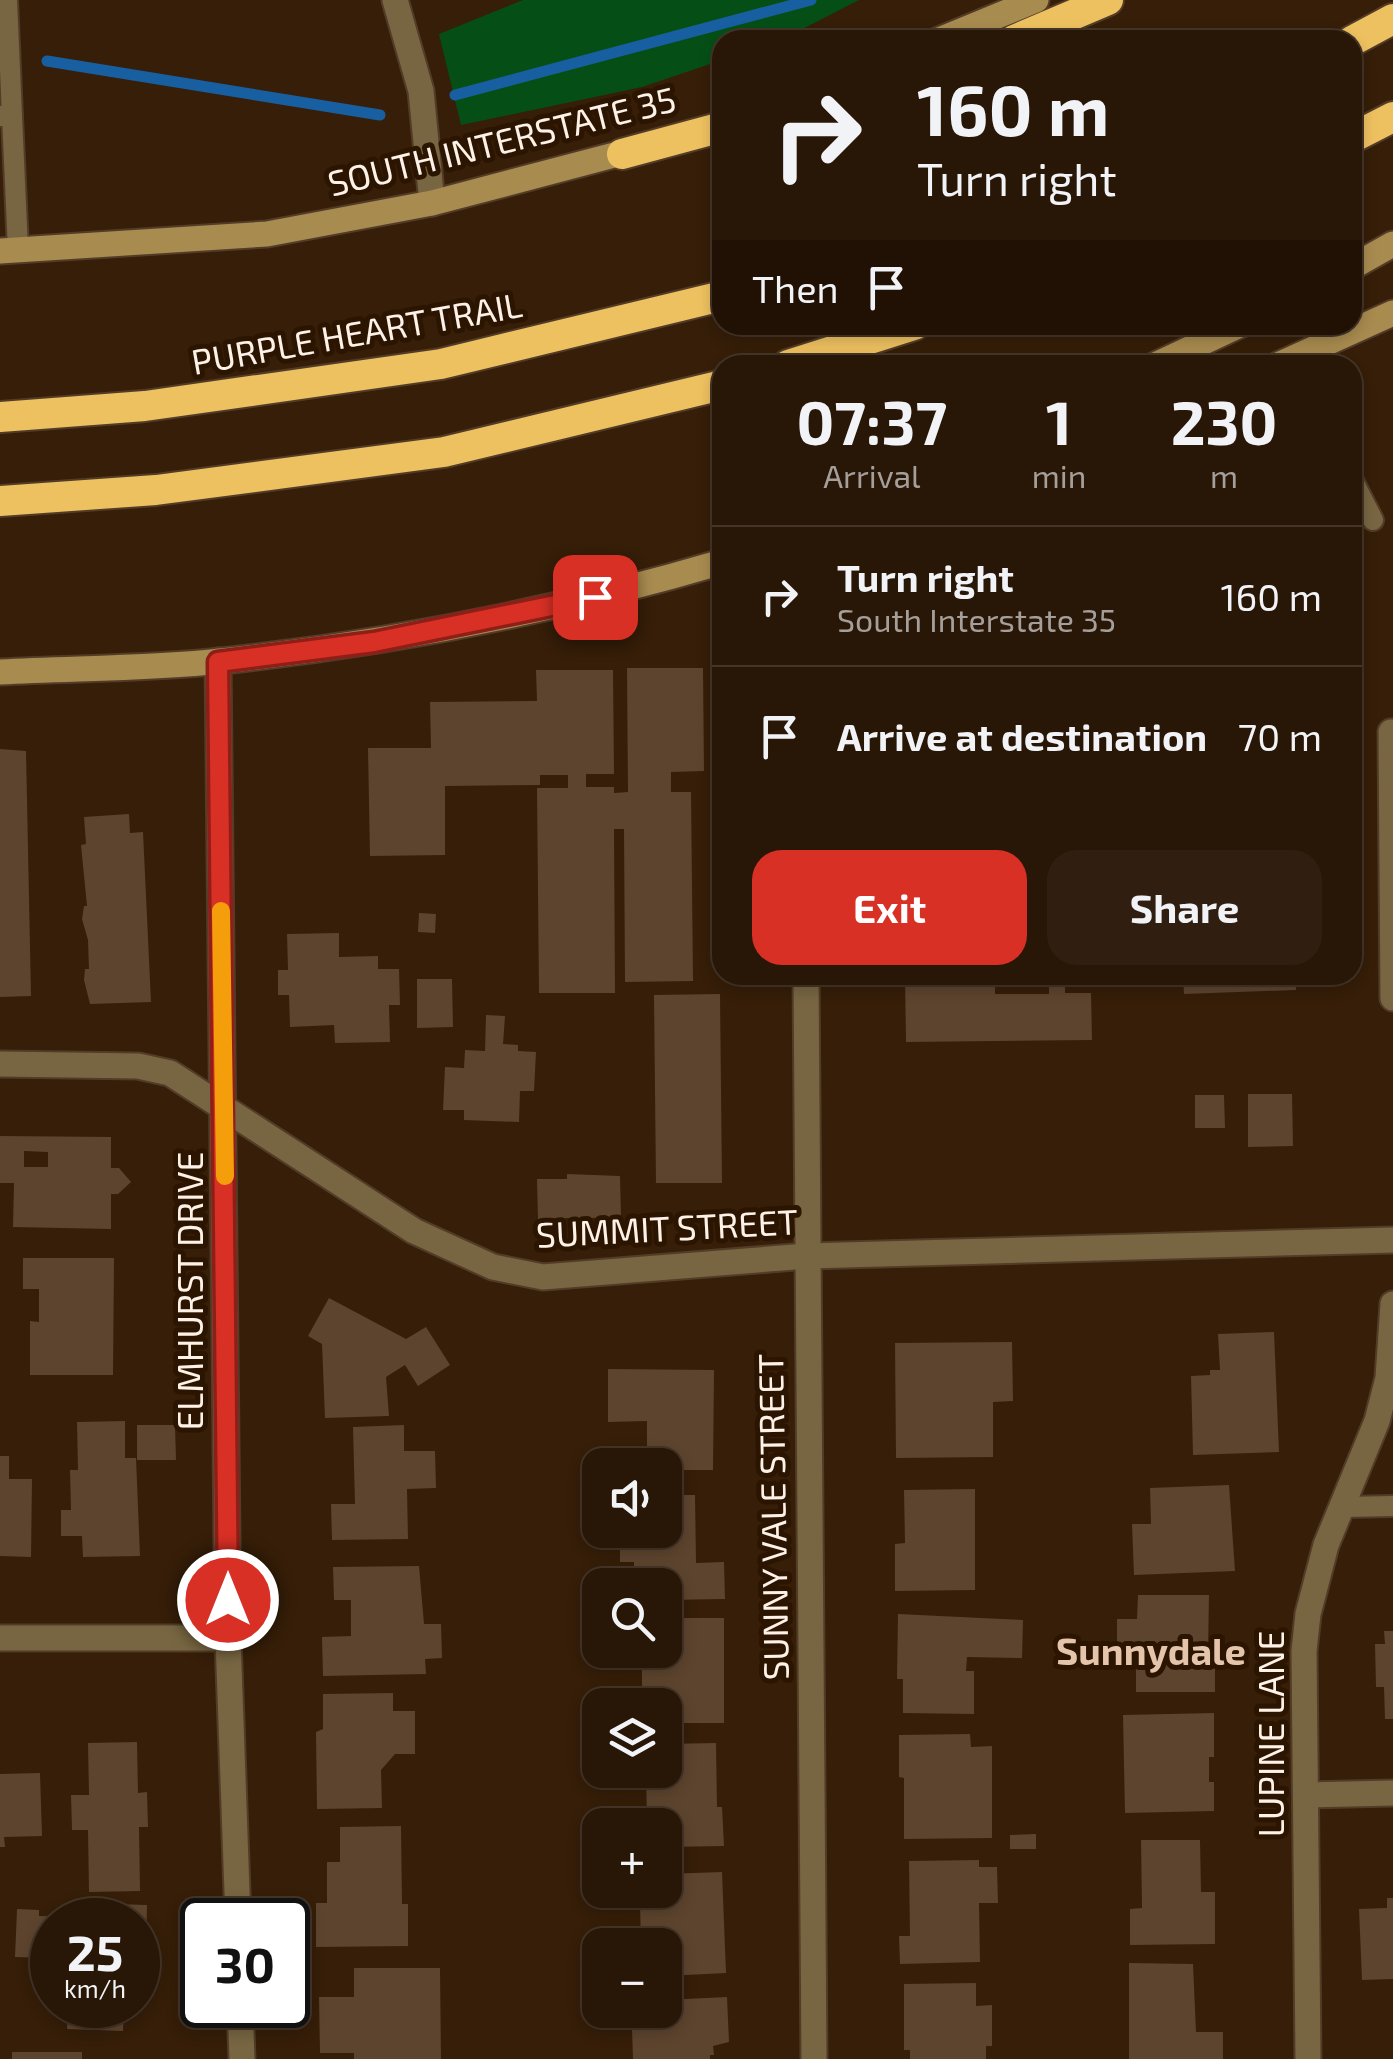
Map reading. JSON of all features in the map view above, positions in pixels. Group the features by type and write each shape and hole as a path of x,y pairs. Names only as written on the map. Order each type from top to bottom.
{"highway":[{"path":"1038,30 1108,0"},
{"path":"1362,36 1393,19"},
{"path":"1362,133 1393,118"},
{"path":"622,154 712,126"},
{"name":"PURPLE HEART TRAIL","path":"0,417 145,406 441,364 712,298"},
{"path":"820,355 882,335"},
{"path":"0,502 156,490 444,452 712,387"}],"main road":[{"path":"963,30 1036,0"},
{"name":"SOUTH INTERSTATE 35","path":"9,250 268,234 432,203 622,154"},
{"path":"1362,261 1393,244"},
{"path":"1362,327 1393,312"},
{"path":"1176,355 1219,335"},
{"path":"1304,355 1346,335"},
{"path":"0,672 218,662 374,642 558,607 712,565"}],"street":[{"path":"395,0 422,91 432,203"},
{"name":"ELMHURST DRIVE","path":"218,662 228,1638 237,1898"},
{"path":"1391,732 1393,998"},
{"name":"SUNNY VALE STREET","path":"806,985 814,2059"},
{"name":"SUMMIT STREET","path":"0,1064 99,1064 170,1073 414,1231 493,1267 543,1277 807,1256 1393,1240"},
{"name":"LUPINE LANE","path":"1308,2059 1304,1651 1308,1614 1326,1545 1378,1420 1388,1378 1393,1304"},
{"path":"0,1638 228,1638"},
{"path":"1306,1795 1393,1793"},
{"path":"241,2028 242,2059"}],"lane":[{"path":"7,0 9,250"},
{"path":"1362,499 1373,520"},
{"path":"1344,1507 1393,1506"}],"green space":[{"path":"523,0 859,0 800,30 712,30 712,63 642,87 461,125 439,34"}],"building":[{"path":"627,668 703,668 704,771 671,772 671,792 691,792 693,981 625,982 624,829 614,829 615,993 539,993 537,788 568,788 568,775 540,775 540,785 445,786 445,855 370,856 368,748 431,748 430,702 537,701 536,670 613,670 614,774 586,774 586,787 614,787 614,793 628,792"},
{"path":"0,749 26,751 31,996 0,997"},
{"path":"129,814 130,833 143,832 151,1002 90,1004 84,980 85,969 89,969 88,940 82,919 87,906 81,845 86,844 84,817"},
{"path":"419,913 436,914 435,933 418,932"},
{"path":"339,933 339,957 378,956 378,969 399,969 400,1005 389,1005 390,1042 335,1043 334,1025 290,1027 289,995 278,995 278,970 288,970 287,934"},
{"path":"417,979 452,979 453,1027 417,1028"},
{"path":"905,985 995,985 995,994 1049,994 1049,985 1065,985 1065,993 1091,993 1092,1040 906,1042"},
{"path":"1184,985 1296,985 1296,990 1184,994"},
{"path":"720,994 722,1183 656,1183 654,995"},
{"path":"486,1015 505,1016 503,1044 518,1045 518,1051 536,1052 534,1091 520,1091 519,1122 464,1120 464,1110 443,1110 445,1067 464,1068 465,1050 485,1051"},
{"path":"1248,1094 1292,1094 1293,1146 1248,1147"},
{"path":"1195,1095 1224,1095 1225,1128 1195,1128"},
{"path":"0,1136 111,1137 111,1168 119,1168 131,1182 118,1194 111,1194 111,1229 13,1227 14,1183 0,1183","holes":["24,1151 48,1152 48,1167 24,1167"]},
{"path":"567,1174 620,1176 621,1217 591,1218 592,1231 569,1232 569,1218 538,1219 537,1179 567,1179"},
{"path":"23,1258 114,1258 113,1375 30,1375 30,1321 39,1322 39,1289 23,1289"},
{"path":"329,1298 406,1339 426,1327 450,1365 418,1386 405,1365 386,1377 389,1416 325,1418 322,1344 308,1336"},
{"path":"1274,1332 1279,1452 1193,1455 1191,1376 1220,1370 1218,1334"},
{"path":"1012,1342 1013,1401 993,1402 993,1457 896,1458 895,1343"},
{"path":"608,1369 714,1370 713,1470 682,1470 682,1448 647,1448 647,1421 608,1422"},
{"path":"125,1421 125,1458 136,1458 140,1556 83,1557 82,1536 61,1536 61,1510 71,1510 70,1470 78,1470 77,1422"},
{"path":"137,1425 175,1425 176,1460 137,1460"},
{"path":"404,1425 404,1451 435,1451 436,1488 407,1489 408,1539 332,1540 331,1504 355,1504 353,1427"},
{"path":"0,1456 9,1456 9,1479 32,1479 31,1557 0,1556"},
{"path":"1229,1485 1235,1571 1134,1575 1132,1524 1151,1524 1150,1488"},
{"path":"975,1489 975,1590 895,1591 895,1544 905,1543 904,1490"},
{"path":"682,1495 695,1495 696,1563 724,1562 725,1599 682,1600 682,1568 634,1568 634,1562 620,1562 620,1548 682,1548"},
{"path":"419,1566 424,1624 441,1624 442,1658 425,1659 426,1674 323,1676 322,1637 351,1636 351,1600 334,1600 333,1567"},
{"path":"1138,1595 1209,1595 1208,1654 1215,1654 1215,1692 1136,1692 1136,1650 1117,1650 1117,1619 1137,1619"},
{"path":"898,1614 1023,1620 1022,1658 967,1657 966,1671 974,1671 974,1714 903,1713 903,1679 897,1679"},
{"path":"682,1618 724,1618 724,1723 682,1723 682,1688 642,1688 642,1668 682,1668"},
{"path":"1384,1631 1393,1631 1393,1719 1385,1719 1384,1687 1376,1687 1375,1644 1385,1644"},
{"path":"393,1693 393,1711 415,1711 415,1754 395,1754 381,1770 382,1808 317,1809 316,1732 323,1729 323,1694"},
{"path":"1214,1713 1214,1757 1209,1757 1209,1782 1214,1782 1214,1811 1125,1813 1123,1715"},
{"path":"970,1734 971,1747 992,1746 992,1838 904,1839 899,1735"},
{"path":"137,1742 138,1793 147,1792 148,1827 139,1827 140,1891 89,1892 88,1830 72,1830 71,1795 89,1795 88,1743"},
{"path":"716,1743 717,1807 722,1807 724,1846 682,1847 682,1808 647,1808 646,1788 682,1788 682,1744"},
{"path":"40,1773 42,1836 4,1837 5,1847 0,1847 0,1774"},
{"path":"401,1826 402,1904 408,1904 408,1946 316,1947 316,1903 327,1903 327,1862 340,1862 340,1827"},
{"path":"1036,1834 1036,1849 1010,1849 1010,1835"},
{"path":"1141,1840 1200,1840 1201,1892 1215,1892 1215,1944 1130,1945 1130,1909 1142,1908"},
{"path":"979,1860 979,1867 997,1867 998,1903 979,1903 980,1962 900,1964 899,1936 910,1936 909,1861"},
{"path":"722,1872 726,1973 682,1975 682,1928 641,1928 640,1908 682,1908 682,1873"},
{"path":"1387,1898 1393,1898 1393,1979 1362,1980 1359,1909 1387,1908"},
{"path":"17,1909 30,1910 30,1957 15,1957"},
{"path":"1129,1963 1193,1964 1196,2032 1223,2032 1223,2059 1129,2059"},
{"path":"354,1968 440,1968 441,2059 354,2059 354,2053 320,2053 319,1997 354,1997"},
{"path":"976,1983 976,2006 992,2005 992,2046 986,2046 986,2059 910,2059 910,2050 904,2050 904,1984"},
{"path":"727,1997 729,2042 713,2046 710,2059 633,2059 632,2028 682,2028 682,1999"},
{"path":"67,2028 123,2028 123,2031"},
{"path":"12,2052 82,2052 82,2059 12,2059"}],"waterway":[{"path":"455,95 811,0"},
{"path":"47,61 380,115"}],"slow traffic":[{"path":"221,911 225,1176"}],"district":[{"name":"Sunnydale","path":"1151,1652"}],"route":[{"path":"228,1600 218,662 374,642 595,597"}]}
